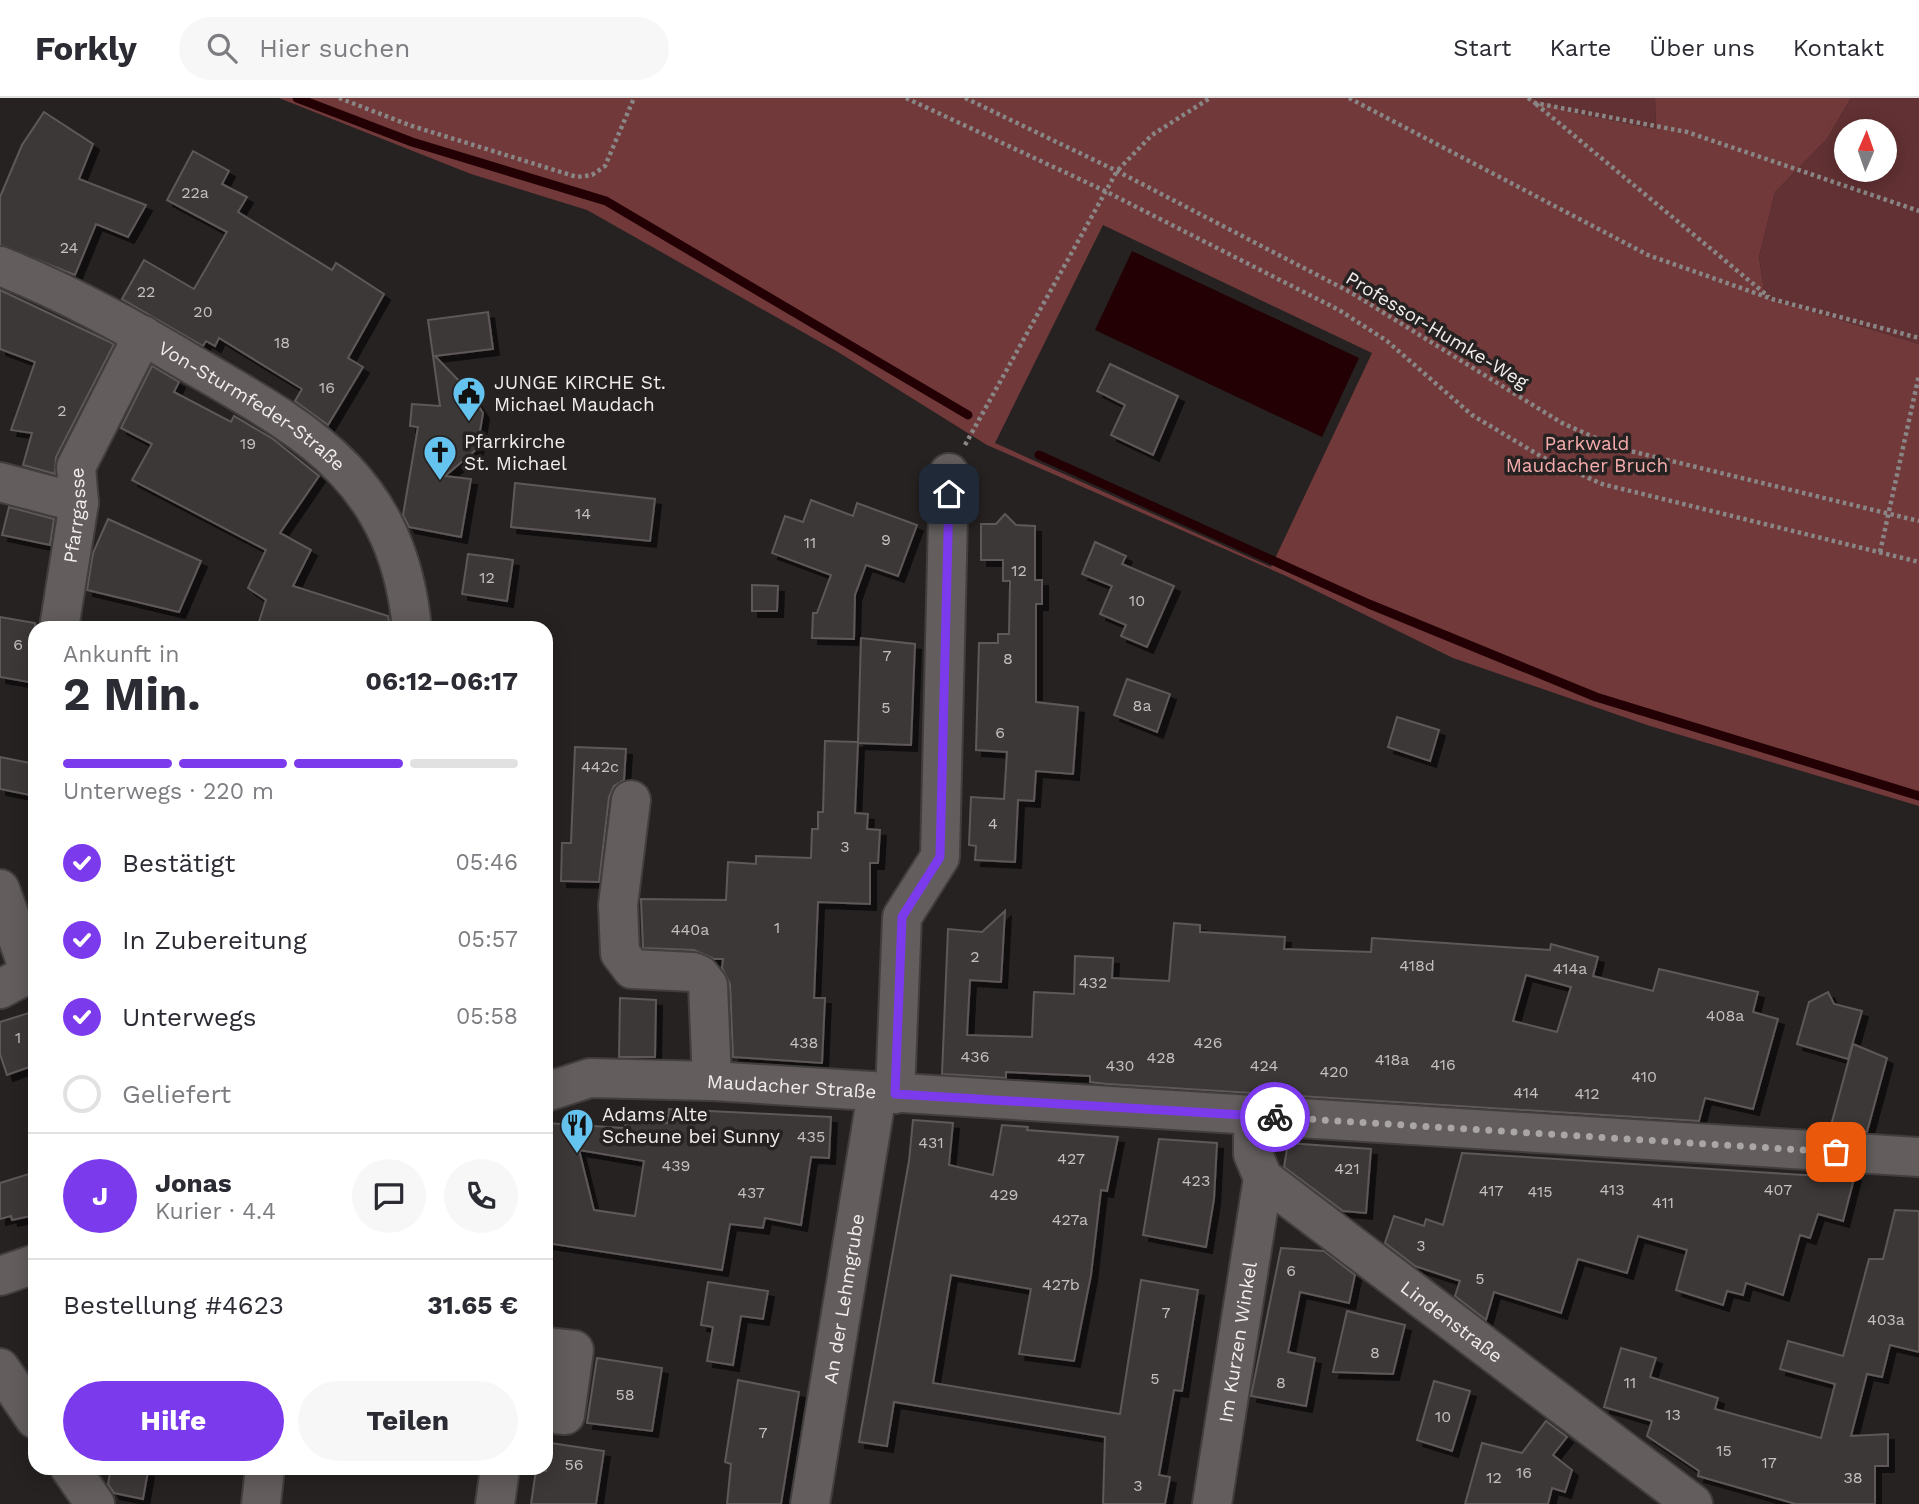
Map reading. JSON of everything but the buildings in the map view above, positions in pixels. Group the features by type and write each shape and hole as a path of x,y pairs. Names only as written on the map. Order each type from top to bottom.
{"street":[{"name":"Von-Sturmfeder-Straße","path":"0,266 88,303 275,412 317,441 349,472 376,511 391,541 403,579 411,621"},
{"name":"Pfarrgasse","path":"60,621 79,503 76,467 143,335"},
{"name":"An der Lehmgrube","path":"810,1504 886,1093 902,917 940,857 949,473"},
{"path":"0,482 79,503"},
{"path":"631,800 618,905 620,953 632,969 693,972 708,985 712,1081"},
{"path":"0,889 22,978"},
{"name":"Maudacher Straße","path":"553,1090 590,1078 712,1081 1919,1157"},
{"path":"1253,1116 1253,1154 1263,1178"},
{"name":"Im Kurzen Winkel","path":"1212,1504 1263,1178"},
{"name":"Lindenstraße","path":"1263,1178 1693,1504"},
{"path":"0,1276 28,1266"},
{"path":"553,1348 574,1350 565,1415 553,1414"},
{"path":"0,1368 28,1409"},
{"path":"75,1475 95,1504"},
{"path":"261,1504 264,1475"},
{"path":"495,1504 499,1475"}],"path":[{"path":"339,98 412,125 577,177 592,175 605,166 635,98"},
{"path":"906,98 1105,191 1339,310 1387,341 1472,415 1542,457 1602,484 1919,562"},
{"name":"Professor-Humke-Weg","path":"965,98 1117,171 1350,292 1562,423 1618,448 1919,521"},
{"path":"949,473 1117,171 1152,135 1210,98"},
{"path":"1349,98 1648,255 1772,299 1919,338"},
{"path":"1531,100 1772,299"},
{"path":"1531,100 1687,132 1919,211"},
{"path":"1880,552 1919,375"}],"shaded area":[{"path":"1531,98 1655,98 1656,129 1580,114"},
{"path":"1851,98 1919,98 1919,344 1765,297 1759,257 1775,192 1827,139 1834,127 1834,182 1897,182 1897,119 1839,119"},
{"path":"1132,251 1359,358 1322,437 1095,330"}],"green space":[{"name":"Parkwald Maudacher Bruch","path":"279,98 1531,98 1580,114 1656,129 1655,98 1851,98 1839,119 1834,119 1834,127 1827,139 1775,192 1759,257 1765,297 1919,344 1919,806 1650,726 1453,658 1286,576 987,445 838,352 587,210 471,174","holes":["1103,225 1372,353 1271,567 995,443"]}],"waterway":[{"path":"297,98 412,142 606,201 968,415"},
{"path":"1039,455 1369,604 1596,697 1919,796"}],"way so far":[{"path":"1275,1117 1836,1152"}],"place":[{"name":"JUNGE KIRCHE St. Michael Maudach","path":"469,423"},
{"name":"Pfarrkirche St. Michael","path":"440,482"},
{"name":"Adams Alte Scheune bei Sunny","path":"577,1155"}],"route":[{"path":"949,494 940,857 902,917 895,1094 1275,1117"}]}
